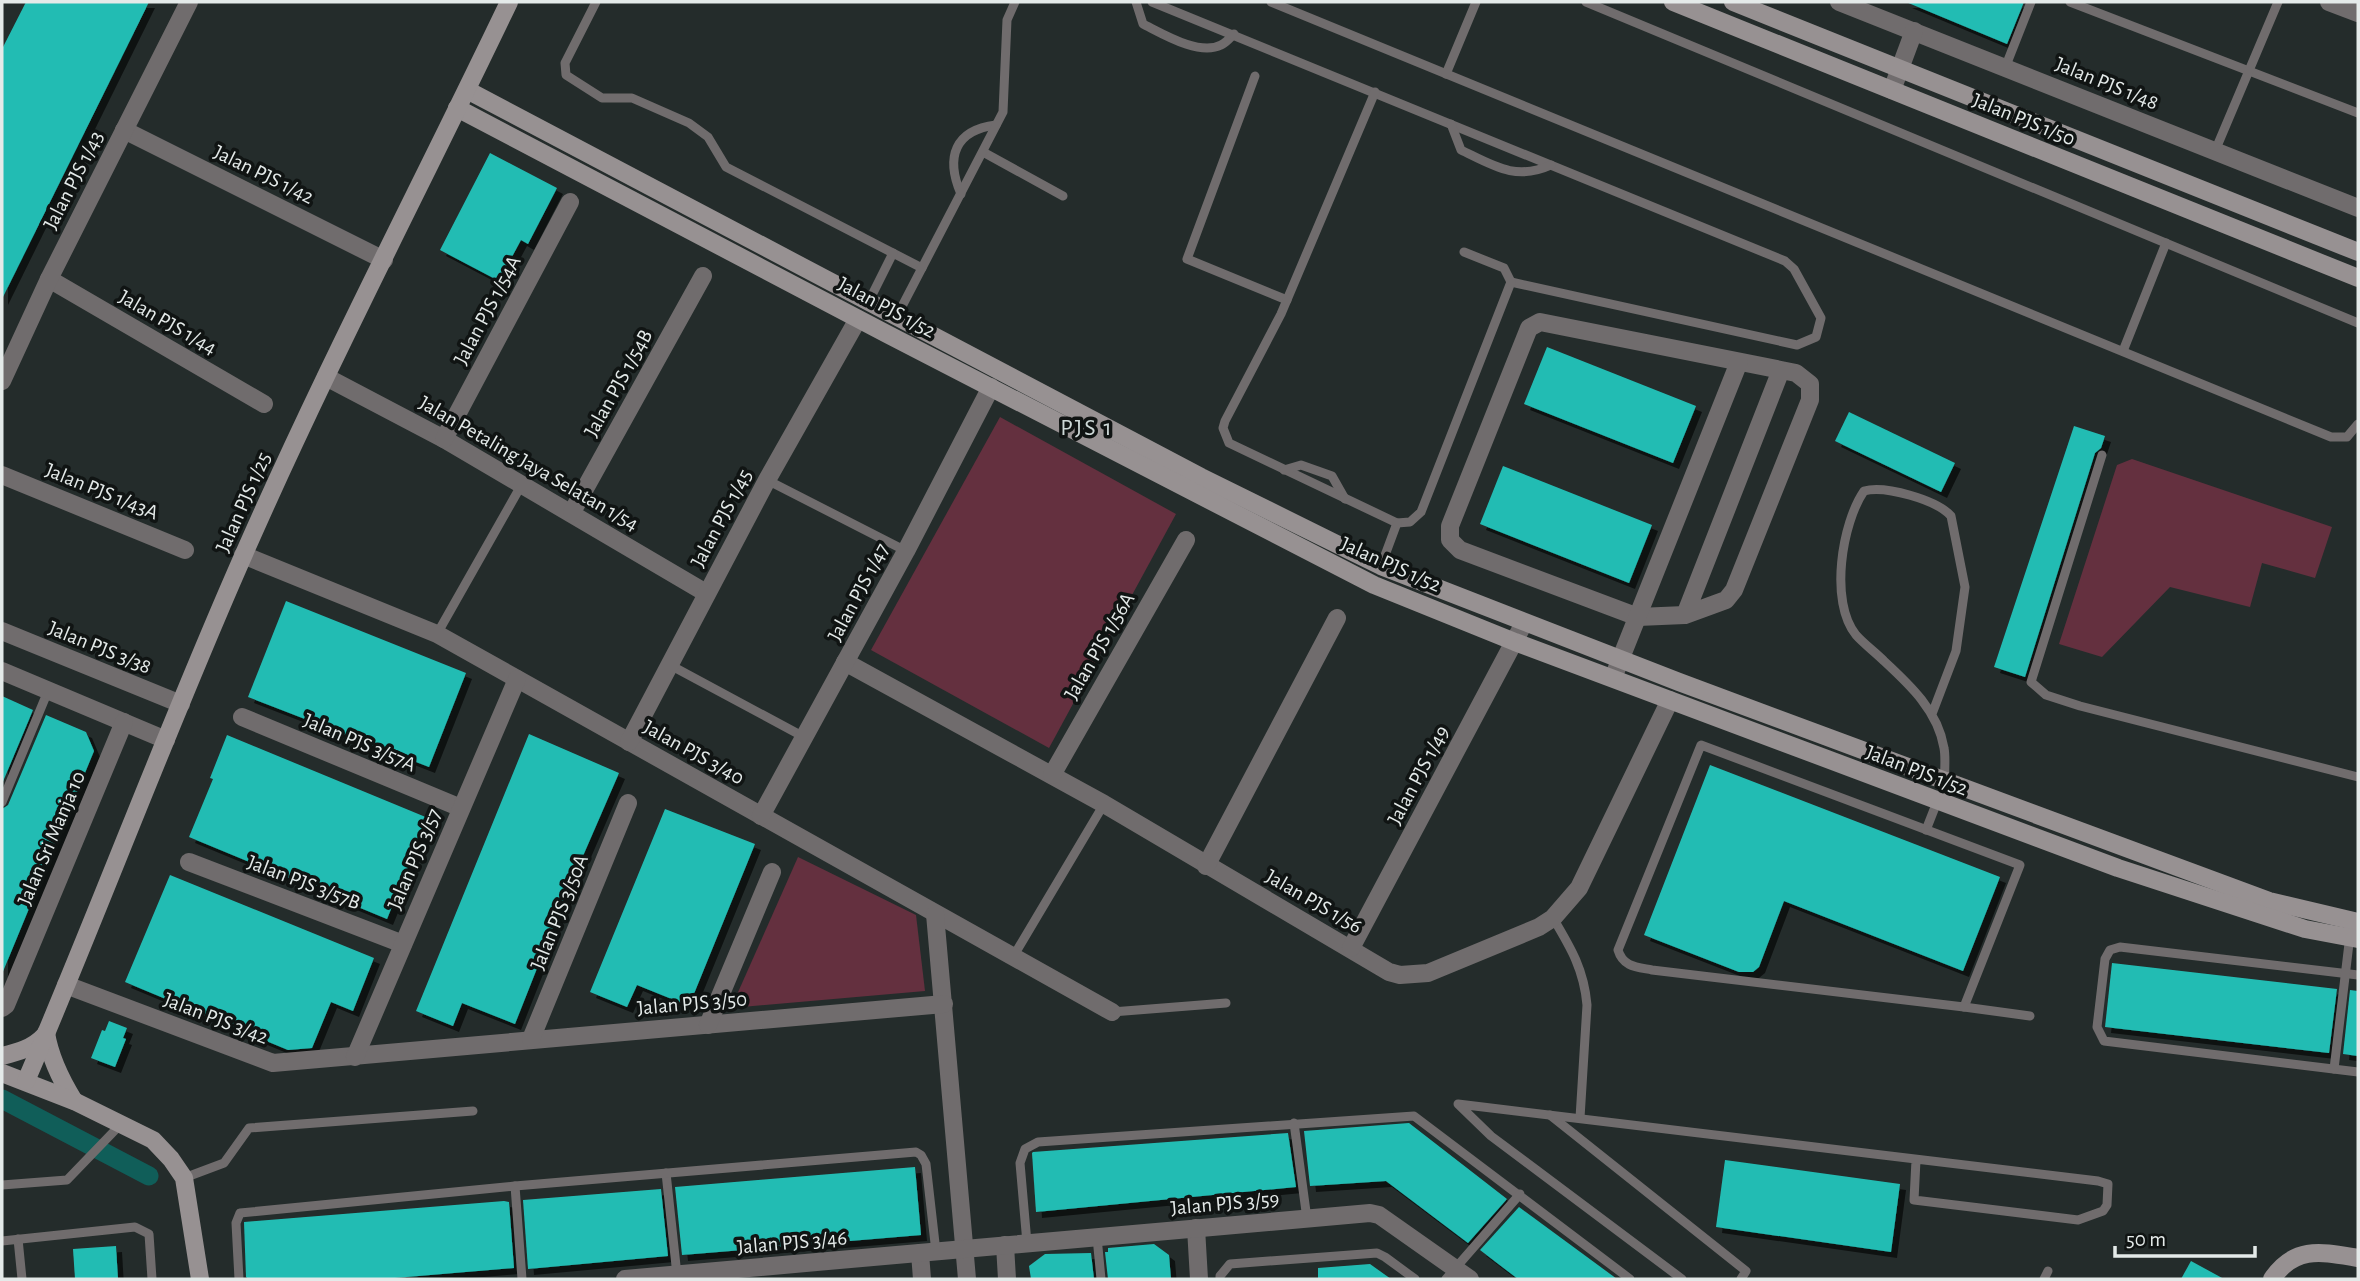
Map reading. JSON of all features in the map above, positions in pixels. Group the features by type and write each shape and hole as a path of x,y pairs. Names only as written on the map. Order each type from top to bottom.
{"street":[{"name":"Jalan PJS 1/43","path":"2,381 49,279 189,2"},
{"name":"Jalan PJS 1/25","path":"26,1081 243,555 419,182 509,2"},
{"name":"Jalan PJS 1/50","path":"1673,2 2358,278"},
{"name":"Jalan PJS 1/50","path":"1733,2 2358,252"},
{"path":"2331,2 2358,13"},
{"name":"Jalan PJS 1/48","path":"1844,3 2358,208"},
{"path":"1892,90 1914,31"},
{"name":"Jalan PJS 1/52","path":"467,90 1200,477 1381,565 1621,660 2269,901 2354,930"},
{"name":"Jalan PJS 1/52","path":"457,108 887,334 1374,584 1515,642 2118,868 2305,929 2354,930"},
{"name":"Jalan PJS 1/42","path":"124,130 384,260"},
{"name":"Jalan PJS 1/54A","path":"444,439 570,202"},
{"name":"Jalan PJS 1/54B","path":"572,512 703,276"},
{"name":"Jalan PJS 1/44","path":"49,279 264,404"},
{"path":"859,318 869,301"},
{"path":"887,334 897,316"},
{"name":"Jalan PJS 1/45","path":"629,742 767,480 859,318"},
{"path":"1540,322 1781,370 1797,373 1810,384 1810,400 1734,590 1726,600 1685,615 1638,617 1460,550 1450,540 1450,526 1529,328 1540,322"},
{"path":"1614,678 1739,362"},
{"path":"1685,615 1781,370"},
{"name":"Jalan Petaling Jaya Selatan 1/54","path":"326,377 444,439 706,593"},
{"name":"Jalan PJS 1/47","path":"761,816 906,551 991,387"},
{"name":"Jalan PJS 1/43A","path":"2,475 185,550"},
{"name":"Jalan PJS 1/56A","path":"1052,775 1186,540"},
{"name":"Jalan PJS 3/40","path":"243,555 437,634 1112,1012"},
{"path":"1374,584 1381,565"},
{"path":"1206,866 1337,618"},
{"name":"Jalan PJS 1/49","path":"1350,948 1524,622"},
{"name":"Jalan PJS 3/38","path":"2,631 181,704"},
{"name":"Jalan PJS 1/56","path":"845,662 1104,804 1392,974 1428,973 1539,927 1553,918 1579,888 1670,700"},
{"path":"2,671 166,740"},
{"name":"Jalan PJS 3/57","path":"355,1057 517,679"},
{"name":"Jalan PJS 3/57A","path":"242,717 461,808"},
{"name":"Jalan Sri Manja 10","path":"2,1008 6,1005 124,722"},
{"path":"1937,802 1945,780"},
{"name":"Jalan PJS 3/50A","path":"531,1039 628,803"},
{"name":"Jalan PJS 3/57B","path":"189,862 403,944"},
{"path":"708,1025 772,872"},
{"path":"935,914 967,1279"},
{"name":"Jalan PJS 3/42","path":"66,985 268,1062 443,1049"},
{"name":"Jalan PJS 3/50","path":"443,1049 944,1004"},
{"path":"2,1056 37,1043 46,1033"},
{"path":"46,1033 49,1052 63,1083 75,1101"},
{"path":"2,1073 75,1101 153,1140 184,1178 200,1279"},
{"name":"Jalan PJS 3/59","path":"964,1249 1370,1213 1379,1214 1457,1276"},
{"path":"1196,1228 1199,1279"},
{"path":"1005,1245 1007,1279"},
{"name":"Jalan PJS 3/46","path":"625,1279 677,1277 964,1249"},
{"path":"922,1279 928,1252"},
{"path":"2272,1279 2280,1266 2295,1256 2307,1253 2358,1258"}],"lane":[{"path":"596,2 565,63 566,75 602,98 632,98 689,123 708,137 726,167 922,268"},
{"path":"897,316 1003,112 1007,20 1015,2"},
{"path":"1136,2 1143,24 1174,40 1204,49 1221,46 1234,34"},
{"path":"1152,2 1784,261 1794,269 1821,318 1816,337 1797,345 1511,282"},
{"path":"1271,2 2332,437 2347,436 2358,424"},
{"path":"1446,74 1476,2"},
{"path":"1586,2 2358,323"},
{"path":"2005,68 2031,2"},
{"path":"2070,2 2358,113"},
{"path":"2215,150 2278,2"},
{"path":"1255,76 1186,259 1287,300"},
{"path":"1375,92 1281,314 1223,428 1229,443 1397,523 1410,522 1421,512 1511,282 1504,268 1464,252"},
{"path":"1451,124 1461,150 1486,162 1517,173 1534,173 1551,165"},
{"path":"961,194 955,180 957,144 980,127 996,125"},
{"path":"983,152 1063,196"},
{"path":"2123,351 2166,243"},
{"path":"869,301 893,253"},
{"path":"2102,455 2031,682 2046,695 2080,706 2358,777"},
{"path":"1284,470 1301,465 1332,476 1345,499"},
{"path":"767,480 906,551"},
{"path":"437,634 522,484"},
{"path":"1932,714 1956,651 1965,587 1951,516 1939,507 1877,487 1864,491 1857,501 1847,532 1840,570 1848,621 1855,634 1908,684 1932,714 1944,748 1945,780"},
{"path":"1381,565 1397,523"},
{"path":"670,664 804,737"},
{"path":"2,802 48,691"},
{"path":"1964,1007 2020,865 1701,745 1618,950 1620,958 1628,965 2030,1016"},
{"path":"1926,830 1937,802"},
{"path":"1013,957 1104,804"},
{"path":"1553,918 1582,972 1585,987 1587,1005 1580,1118"},
{"path":"2334,1069 2345,974 2354,930"},
{"path":"2358,975 2120,947 2110,950 2105,960 2097,1027 2104,1041 2358,1072"},
{"path":"1112,1012 1226,1003"},
{"path":"1682,1279 1491,1136 1458,1104 2098,1181 2108,1184 2107,1205 2103,1211 2078,1220 1914,1200 1916,1160"},
{"path":"184,1178 224,1163 249,1128 473,1111"},
{"path":"1548,1114 1746,1271 1741,1279"},
{"path":"1027,1243 1020,1163 1025,1149 1038,1142 1414,1116 1630,1279"},
{"path":"1294,1123 1307,1219"},
{"path":"2,1185 67,1180 121,1124"},
{"path":"239,1279 236,1223 240,1213 515,1185 916,1152 926,1164 928,1252"},
{"path":"666,1173 677,1277"},
{"path":"515,1185 522,1279"},
{"path":"1457,1276 1520,1194"},
{"path":"2,1241 135,1227 149,1234 152,1279"},
{"path":"1097,1237 1101,1279"},
{"path":"18,1240 22,1279"},
{"path":"1220,1279 1230,1264 1377,1253 1415,1279"}],"shaded area":[{"path":"1000,417 1176,514 1049,748 871,650"},
{"path":"2132,459 2332,527 2315,578 2262,563 2250,607 2170,587 2102,657 2059,644 2117,465"},
{"path":"798,857 916,915 925,991 731,1008"}],"building":[{"path":"26,2 149,2 2,299 2,49"},
{"path":"1906,2 2024,2 2007,44"},
{"path":"490,153 557,188 528,244 521,240 499,281 440,250"},
{"path":"1547,347 1696,406 1673,463 1524,404"},
{"path":"1849,412 1955,463 1941,492 1835,441"},
{"path":"2074,426 2105,436 2101,448 2095,453 2025,677 1994,667"},
{"path":"1503,466 1652,525 1629,583 1480,524"},
{"path":"286,601 466,673 429,767 248,697"},
{"path":"2,696 33,710 2,784"},
{"path":"46,715 86,732 94,751 2,974 2,809 8,805"},
{"path":"529,734 619,773 566,895 515,1024 462,1003 453,1026 416,1011"},
{"path":"227,735 428,818 387,919 189,837 213,779 210,778"},
{"path":"1710,765 2000,877 1963,971 1784,901 1759,967 1753,972 1739,972 1644,935"},
{"path":"665,809 755,844 689,1006 637,985 627,1007 590,992"},
{"path":"170,875 374,958 353,1011 331,1002 312,1048 288,1050 125,982"},
{"path":"2112,963 2337,989 2329,1053 2105,1027"},
{"path":"2350,990 2358,991 2358,1056 2343,1054"},
{"path":"109,1021 127,1028 123,1038 126,1039 115,1067 91,1058 102,1030 105,1031"},
{"path":"1409,1123 1507,1199 1468,1243 1386,1181 1310,1186 1304,1131"},
{"path":"1288,1133 1296,1187 1036,1212 1033,1152"},
{"path":"1725,1160 1900,1184 1891,1252 1716,1227"},
{"path":"915,1167 921,1235 682,1255 675,1187"},
{"path":"661,1189 668,1256 528,1269 523,1200"},
{"path":"509,1202 514,1268 383,1279 246,1277 244,1222"},
{"path":"1519,1207 1617,1279 1518,1279 1480,1250"},
{"path":"1154,1244 1169,1255 1171,1279 1108,1279 1105,1252 1108,1252 1108,1248"},
{"path":"116,1246 118,1279 75,1279 73,1249"},
{"path":"1091,1253 1094,1279 1031,1279 1029,1266 1045,1254"},
{"path":"2191,1261 2224,1279 2181,1279"},
{"path":"1370,1264 1391,1279 1318,1279 1318,1268"}],"waterway":[{"path":"2,1099 149,1176"}],"district":[{"name":"PJS 1","path":"1087,427"}]}
